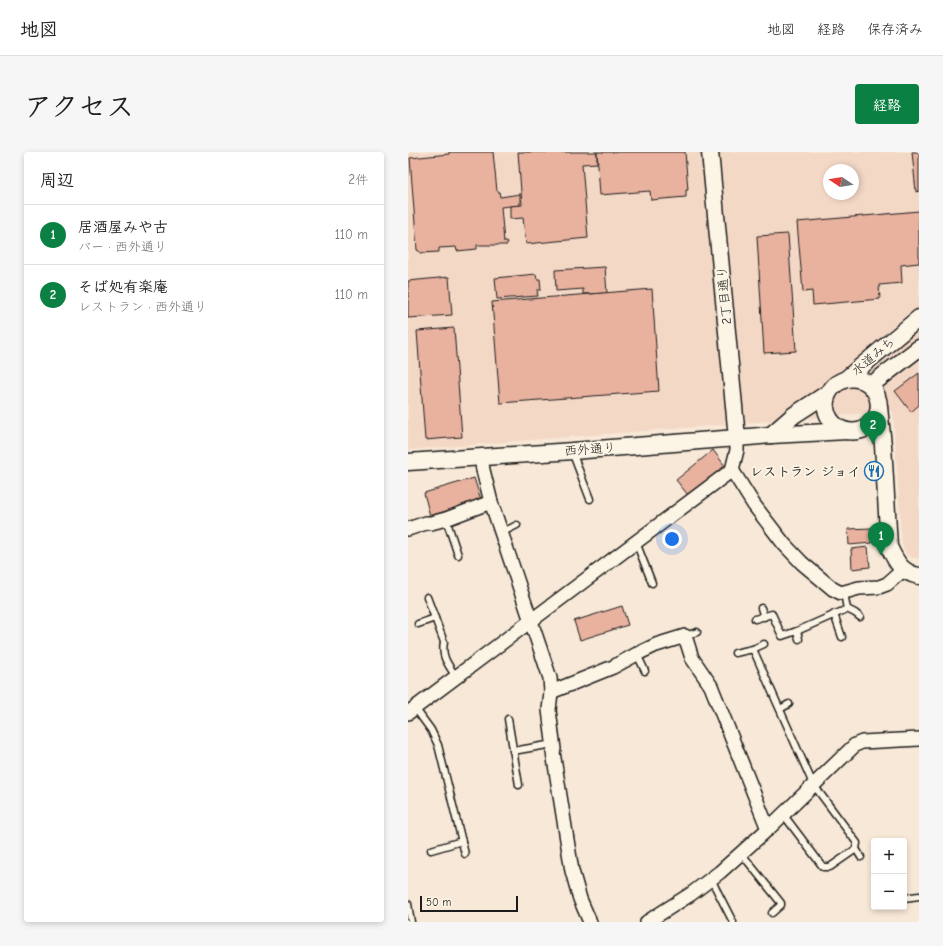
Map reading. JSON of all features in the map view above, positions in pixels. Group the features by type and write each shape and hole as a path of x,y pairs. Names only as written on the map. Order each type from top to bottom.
{"street":[{"name":"2丁目通り","path":"710,152 737,438"},
{"name":"水道みち","path":"846,379 919,318"},
{"name":"水道みち","path":"871,385 919,348"},
{"path":"879,408 877,416 872,423 865,428 854,432 847,431 833,424 828,417 826,401 828,393 832,387 838,382 846,379 855,378 863,380 871,385 877,395 879,408 883,445 890,547 895,560 903,570 911,575 919,576"},
{"path":"771,434 794,415 828,393"},
{"path":"865,428 883,445"},
{"name":"西外通り","path":"408,462 573,451 771,434 847,431"},
{"path":"411,711 732,470 737,450 737,438"},
{"path":"481,457 491,502 550,678 551,692 549,710 554,749 553,752 572,871 580,899 590,922"},
{"path":"732,470 754,505 784,544 802,563 834,589 844,593 849,590 859,588 879,587 886,584 903,570"},
{"path":"408,529 426,523 446,519 491,502"},
{"path":"551,692 613,667 656,645 685,636 692,658 711,686 768,829"},
{"path":"648,922 691,894 720,872 768,829 813,784 856,745 862,742 919,739"}],"lane":[{"path":"573,451 590,499"},
{"path":"446,519 458,555"},
{"path":"501,533 518,526"},
{"path":"636,542 652,583"},
{"path":"844,593 847,609"},
{"path":"427,597 444,642 442,649 443,655 456,677"},
{"path":"761,608 764,617"},
{"path":"754,619 772,614 782,636 847,609 860,617"},
{"path":"834,614 842,637"},
{"path":"418,624 435,618"},
{"path":"796,631 799,639"},
{"path":"685,636 697,632"},
{"path":"735,653 764,644"},
{"path":"753,648 813,784 857,843 856,849 861,857"},
{"path":"637,654 645,671"},
{"path":"780,709 789,704"},
{"path":"411,711 431,730 438,745 465,854"},
{"path":"508,719 519,785"},
{"path":"513,751 553,744"},
{"path":"783,814 823,867 830,868 856,849"},
{"path":"430,850 462,841"},
{"path":"741,853 781,903 781,905 772,913"},
{"path":"710,879 733,922"},
{"path":"907,898 919,896"},
{"path":"408,904 411,922"}],"shaded area":[{"path":"408,152 919,152 919,558 913,558 906,554 902,544 893,411 408,450"}],"building":[{"path":"449,152 493,152 497,191 499,191 500,197 520,194 520,205 501,207 504,242 508,242 507,245 477,245 477,249 457,251 456,247 439,248 439,252 420,253 417,250 410,158 449,154"},
{"path":"518,152 597,152 597,163 582,164 588,238 526,244 523,218 510,219 510,206 522,205"},
{"path":"597,152 685,152 688,190 686,190 686,197 651,200 650,191 600,195"},
{"path":"912,152 919,152 919,191 916,192"},
{"path":"919,211 919,263 901,265 902,283 879,285 880,299 813,305 812,291 803,292 797,222"},
{"path":"788,234 796,351 764,353 757,236"},
{"path":"605,267 607,293 583,294 583,289 556,291 555,270"},
{"path":"536,274 537,279 540,279 541,290 537,290 538,296 497,299 495,278"},
{"path":"449,277 452,315 408,318 408,281"},
{"path":"652,289 659,391 500,403 492,302"},
{"path":"454,328 462,437 425,440 417,331"},
{"path":"919,373 919,405 911,412 895,391"},
{"path":"713,450 725,466 688,495 676,480"},
{"path":"474,478 481,500 430,516 424,493"},
{"path":"871,528 872,543 849,545 848,529"},
{"path":"868,547 870,567 852,569 851,549"},
{"path":"622,606 628,625 580,640 574,621"}],"place":[{"name":"そば処有楽庵","path":"873,444"},
{"name":"レストラン ジョイ","path":"874,471"},
{"name":"居酒屋みや古","path":"881,555"}]}
